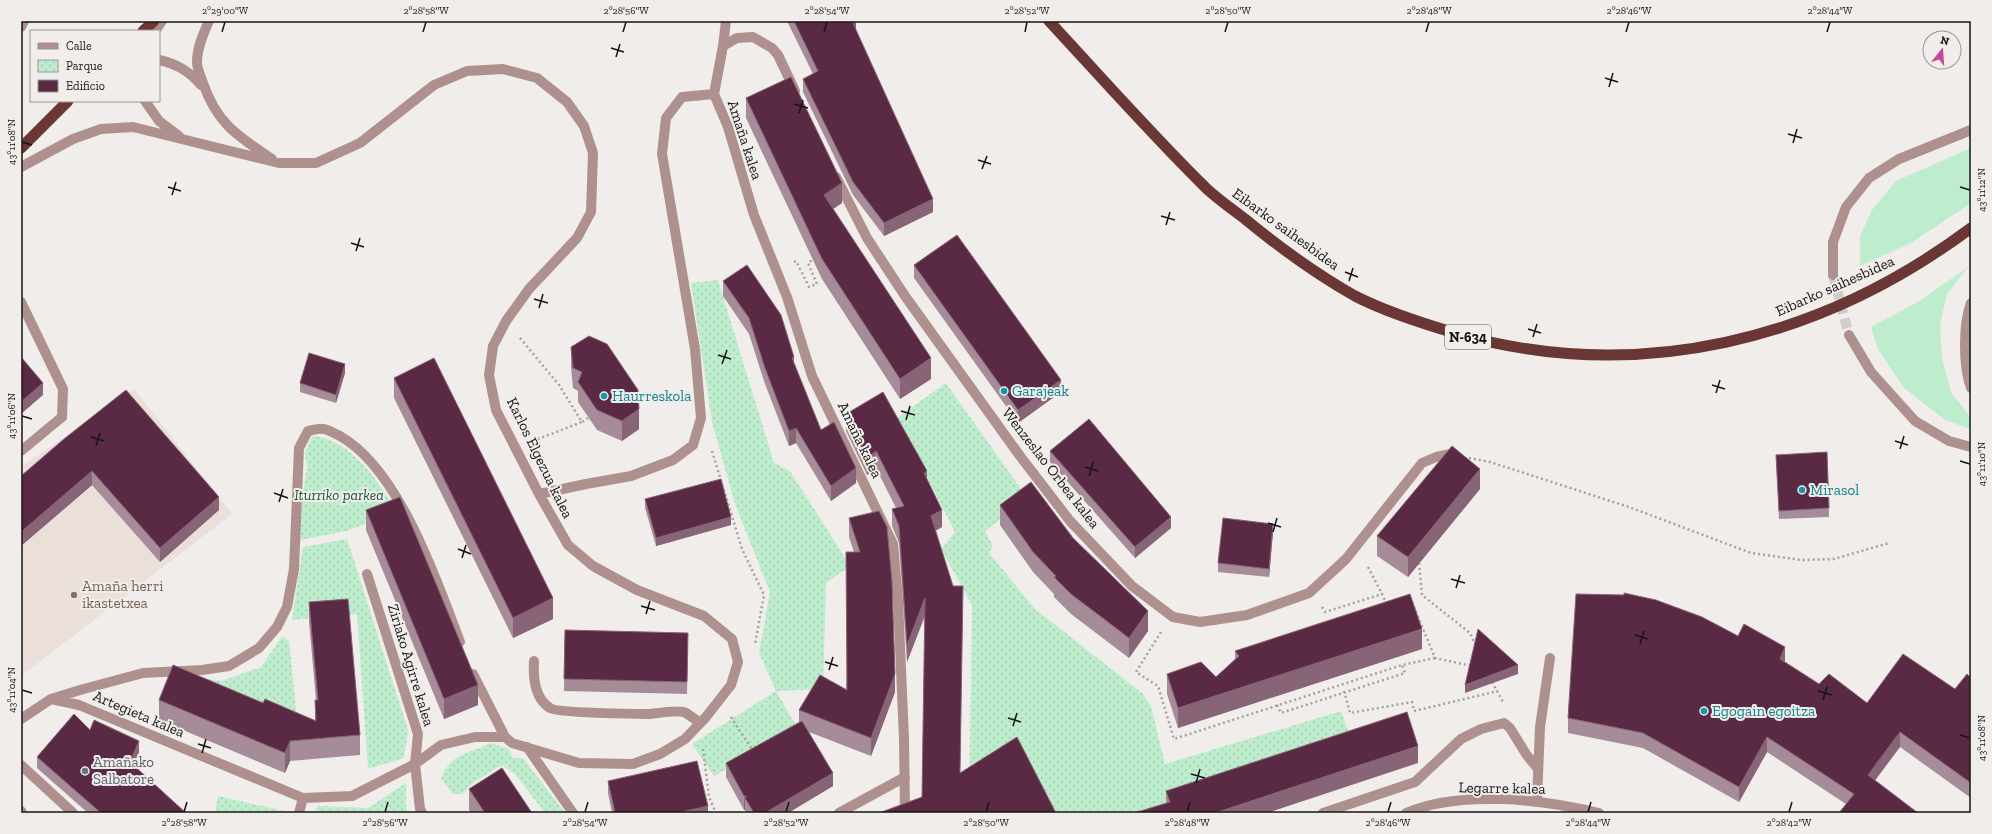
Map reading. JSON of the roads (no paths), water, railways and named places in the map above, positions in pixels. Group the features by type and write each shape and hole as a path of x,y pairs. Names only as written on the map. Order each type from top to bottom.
{"highway":[{"path":"144,30 154,21"},
{"name":"Eibarko saihesbidea","path":"1049,21 1209,190 1304,264 1356,296 1419,323 1477,340 1566,354 1625,356 1675,352 1731,342 1792,324 1874,289 1942,250 1971,228"},
{"path":"21,148 67,102"}],"street":[{"path":"21,27 24,21"},
{"path":"156,30 162,21"},
{"path":"209,21 199,48 196,64 205,90 214,109 224,123 245,140 279,163"},
{"path":"539,494 631,476 673,460 693,445 701,418 695,349 662,154 666,118 682,97 714,94 726,21"},
{"path":"723,46 737,38 753,37 772,48 778,55 799,99"},
{"path":"160,60 179,66 192,75 205,90"},
{"name":"Karlos Elgezua kalea","path":"21,166 73,139 100,129 133,127 279,163 316,163 360,143 434,85 467,71 503,69 537,78 567,102 584,126 593,153 591,212 577,238 529,289 506,321 493,346 489,375 496,410 539,494 568,545 593,566 637,590 704,616 732,639 738,662 730,685 706,717 699,722"},
{"name":"Amaña kalea","path":"714,94 728,127 754,215 787,297 812,376 893,544 898,607 905,777 905,813"},
{"path":"146,102 159,121 184,140"},
{"path":"1833,275 1833,242 1846,207 1869,178 1899,159 1971,130"},
{"name":"Wenzeslao Orbea kalea","path":"830,165 867,238 905,296 1056,503 1070,521 1132,586 1173,617 1200,622 1247,615 1309,593 1346,559 1422,463 1436,457 1451,454"},
{"path":"21,302 63,389 62,417 21,451"},
{"path":"1971,302 1966,337 1967,376 1971,388"},
{"path":"1849,335 1871,372 1915,421 1949,441 1971,447"},
{"path":"21,719 51,699 143,673 202,670 229,666 259,648 276,627 287,607 294,570 300,448 308,431 324,428 348,441 379,471 404,510 435,576 482,696 505,737 512,743 579,763 633,764 660,754 684,739 699,722 684,712 637,714 589,711 564,712 550,709 539,696 533,678 534,661"},
{"name":"Ziriako Agirre kalea","path":"367,574 418,734 415,764 420,809 422,813"},
{"path":"1537,800 1540,727 1550,658"},
{"name":"Artegieta kalea","path":"51,699 79,706 303,798"},
{"path":"1323,813 1414,782 1461,739 1481,729 1504,723 1510,728 1526,754 1538,769"},
{"path":"299,813 303,798 352,796 415,764 440,744 474,737 505,737"},
{"path":"527,747 573,813"},
{"path":"21,765 73,813"},
{"path":"839,813 905,777"},
{"name":"Legarre kalea","path":"1406,813 1422,806 1467,800 1537,800 1599,813"}],"tunnel":[{"path":"1833,275 1849,335"}],"place":[{"name":"Garajeak","path":"1004,391"},
{"name":"Haurreskola","path":"604,396"},
{"name":"Mirasol","path":"1802,490"},
{"name":"Amaña herri ikastetxea","path":"74,595"},
{"name":"Egogain egoitza","path":"1704,711"},
{"name":"Amañako Salbatore","path":"85,771"}],"park label":[{"name":"Iturriko parkea","path":"339,495"}]}
